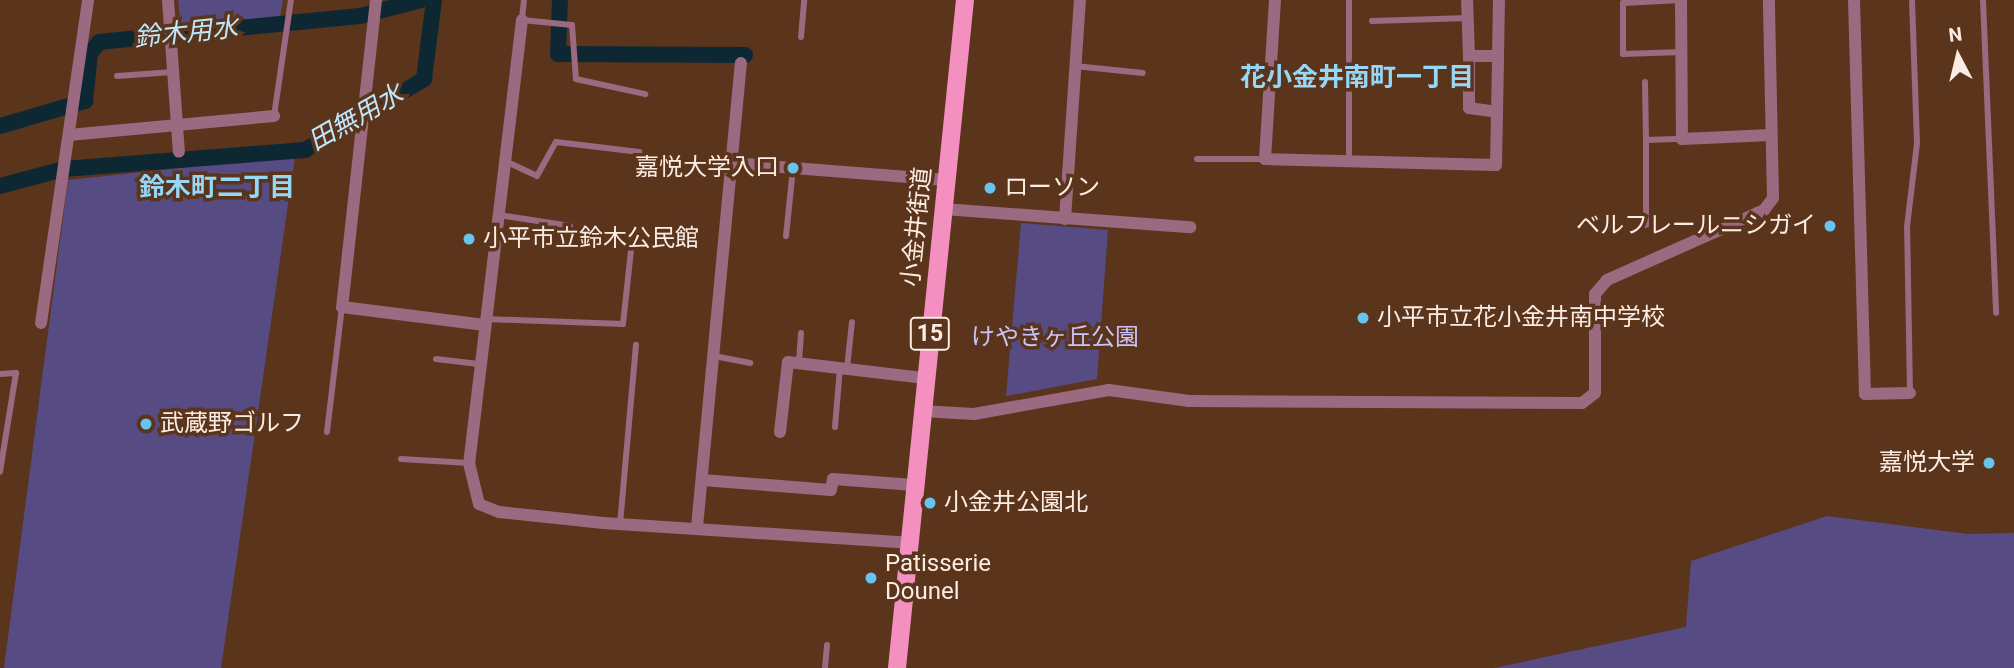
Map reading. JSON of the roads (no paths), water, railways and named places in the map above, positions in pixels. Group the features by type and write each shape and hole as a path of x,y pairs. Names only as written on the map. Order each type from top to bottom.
{"main road":[{"name":"小金井街道","path":"897,668 965,0"}],"street":[{"path":"41,323 88,0"},
{"path":"168,0 179,152"},
{"path":"1065,219 1080,0"},
{"path":"1275,0 1265,159 1496,165 1499,0"},
{"path":"1467,0 1469,108 1497,112"},
{"path":"1681,0 1682,139 1771,135"},
{"path":"922,411 974,414 1109,390 1189,401 1582,403 1595,393 1595,293 1608,280 1764,210 1773,198 1769,0"},
{"path":"1854,0 1866,394 1910,393"},
{"path":"376,7 367,107 342,307 486,322"},
{"path":"522,20 469,463 479,504 499,512 620,524 909,543"},
{"path":"1469,56 1498,57"},
{"path":"697,527 741,63"},
{"path":"69,135 274,116"},
{"path":"731,163 946,180"},
{"path":"943,209 1190,227"},
{"path":"780,432 788,362 925,377"},
{"path":"702,480 831,490 833,479 914,485"}],"lane":[{"path":"274,116 291,0"},
{"path":"524,0 522,20 572,25 576,79 645,94"},
{"path":"801,37 804,0"},
{"path":"1349,0 1349,161"},
{"path":"1681,0 1623,3 1623,54 1682,52"},
{"path":"1910,393 1907,227 1917,143 1912,0"},
{"path":"1983,0 1996,313"},
{"path":"1372,21 1468,18"},
{"path":"1075,66 1143,73"},
{"path":"117,76 173,72"},
{"path":"1645,82 1646,225"},
{"path":"1646,140 1682,139"},
{"path":"506,161 537,176 556,142 639,152"},
{"path":"1197,159 1265,159"},
{"path":"786,236 793,168"},
{"path":"499,215 570,226"},
{"path":"486,322 624,324 632,241"},
{"path":"327,432 342,307"},
{"path":"835,427 852,322"},
{"path":"799,363 801,333"},
{"path":"620,524 636,345"},
{"path":"714,356 750,363"},
{"path":"436,359 479,364"},
{"path":"0,374 16,373 0,472"},
{"path":"401,459 469,463"},
{"path":"825,668 827,645"}],"waterway":[{"name":"鈴木用水","path":"0,126 85,101 90,54 99,42 360,16 421,0"},
{"name":"田無用水","path":"0,186 64,169 305,150 424,79 434,0"},
{"name":"鈴木用水","path":"560,0 558,54 745,55"}],"place":[{"name":"嘉悦大学入口","path":"793,168"},
{"name":"ローソン","path":"990,188"},
{"name":"ベルフレールニシガイ","path":"1830,226"},
{"name":"小平市立鈴木公民館","path":"469,239"},
{"name":"小平市立花小金井南中学校","path":"1363,318"},
{"name":"武蔵野ゴルフ","path":"146,424"},
{"name":"嘉悦大学","path":"1989,463"},
{"name":"小金井公園北","path":"930,503"},
{"name":"Patisserie Dounel","path":"871,578"}],"district":[{"name":"花小金井南町一丁目","path":"1357,78"},
{"name":"鈴木町二丁目","path":"217,188"}],"park label":[{"name":"けやきヶ丘公園","path":"1055,338"}]}
